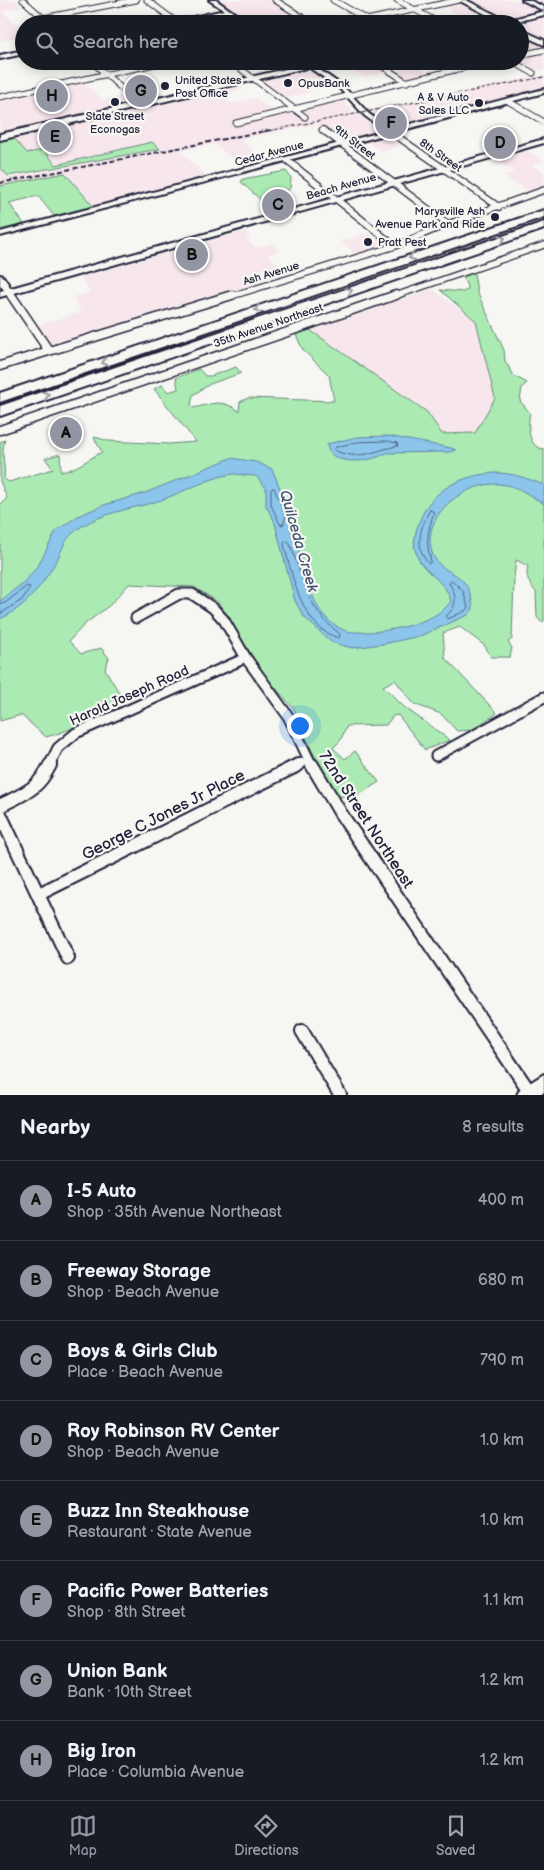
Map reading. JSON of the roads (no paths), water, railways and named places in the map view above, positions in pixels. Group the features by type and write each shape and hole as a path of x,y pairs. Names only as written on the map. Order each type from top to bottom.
{"highway":[{"path":"475,235 544,208"},
{"path":"0,398 544,213"},
{"path":"0,411 521,232 544,226"}],"main road":[{"path":"460,0 489,15"},
{"path":"529,16 544,11"},
{"path":"529,34 544,42"},
{"path":"0,137 293,70"}],"street":[{"path":"24,0 40,15"},
{"path":"58,15 136,0"},
{"path":"147,0 167,15"},
{"path":"212,0 234,15"},
{"path":"276,1 283,0"},
{"path":"333,0 358,15"},
{"path":"397,0 424,15"},
{"path":"390,15 460,0"},
{"path":"525,0 544,11"},
{"path":"276,1 299,15"},
{"path":"211,15 228,11"},
{"path":"529,53 544,50"},
{"path":"0,57 15,54"},
{"path":"101,70 140,105"},
{"path":"0,97 129,70"},
{"path":"242,70 305,117"},
{"name":"8th Street","path":"316,70 342,88 367,115 499,207"},
{"path":"388,70 407,82"},
{"path":"236,123 455,70"},
{"path":"528,70 533,73"},
{"name":"Cedar Avenue","path":"0,234 544,91"},
{"path":"508,101 544,122"},
{"name":"9th Street","path":"322,130 448,224"},
{"name":"Beach Avenue","path":"4,293 544,141"},
{"path":"287,160 395,246"},
{"name":"Ash Avenue","path":"0,366 395,246 448,224 544,190"},
{"name":"35th Avenue Northeast","path":"0,430 544,245"},
{"path":"0,278 4,293 49,351"},
{"name":"72nd Street Northeast","path":"136,618 180,594 192,594 213,608 224,620 246,658 288,716 308,759 342,816 528,1094"},
{"name":"Harold Joseph Road","path":"0,806 34,788 42,780 58,748 76,733 239,661"},
{"path":"436,756 544,698"},
{"name":"George C Jones Jr Place","path":"39,894 302,762"},
{"path":"0,814 68,958"},
{"path":"302,1031 340,1095"},
{"path":"528,1094 544,1082"}],"water":[{"path":"388,436 456,450 450,452 386,453 371,459 352,461 335,457 329,452 327,444 357,437"},
{"name":"Quilceda Creek","path":"231,458 256,462 272,469 292,517 291,533 316,603 326,618 346,631 372,632 403,627 432,617 444,609 451,601 444,587 419,560 414,545 417,528 425,509 432,500 451,485 473,476 484,474 502,473 515,475 544,485 544,504 517,488 499,484 474,488 450,502 434,523 430,536 431,549 441,566 463,581 470,594 473,609 468,615 420,636 383,644 352,648 331,642 304,617 295,601 274,520 266,506 266,488 256,476 236,474 225,475 161,500 103,516 82,527 66,541 50,572 32,596 17,609 0,619 0,601 23,583 38,566 56,531 78,516 104,505 145,493"}],"railway":[{"path":"263,132 544,77"},
{"path":"0,183 270,130"}],"place":[{"name":"OpusBank","path":"288,83"},
{"name":"United States Post Office","path":"165,86"},
{"name":"Union Bank","path":"141,91"},
{"name":"Big Iron","path":"52,96"},
{"name":"State Street Econogas","path":"115,102"},
{"name":"A & V Auto Sales LLC","path":"479,103"},
{"name":"Pacific Power Batteries","path":"391,123"},
{"name":"Buzz Inn Steakhouse","path":"55,137"},
{"name":"Roy Robinson RV Center","path":"500,143"},
{"name":"Boys & Girls Club","path":"278,205"},
{"name":"Marysville Ash Avenue Park and Ride","path":"495,217"},
{"name":"Pratt Pest","path":"368,242"},
{"name":"Freeway Storage","path":"192,255"},
{"name":"I-5 Auto","path":"66,433"}]}
